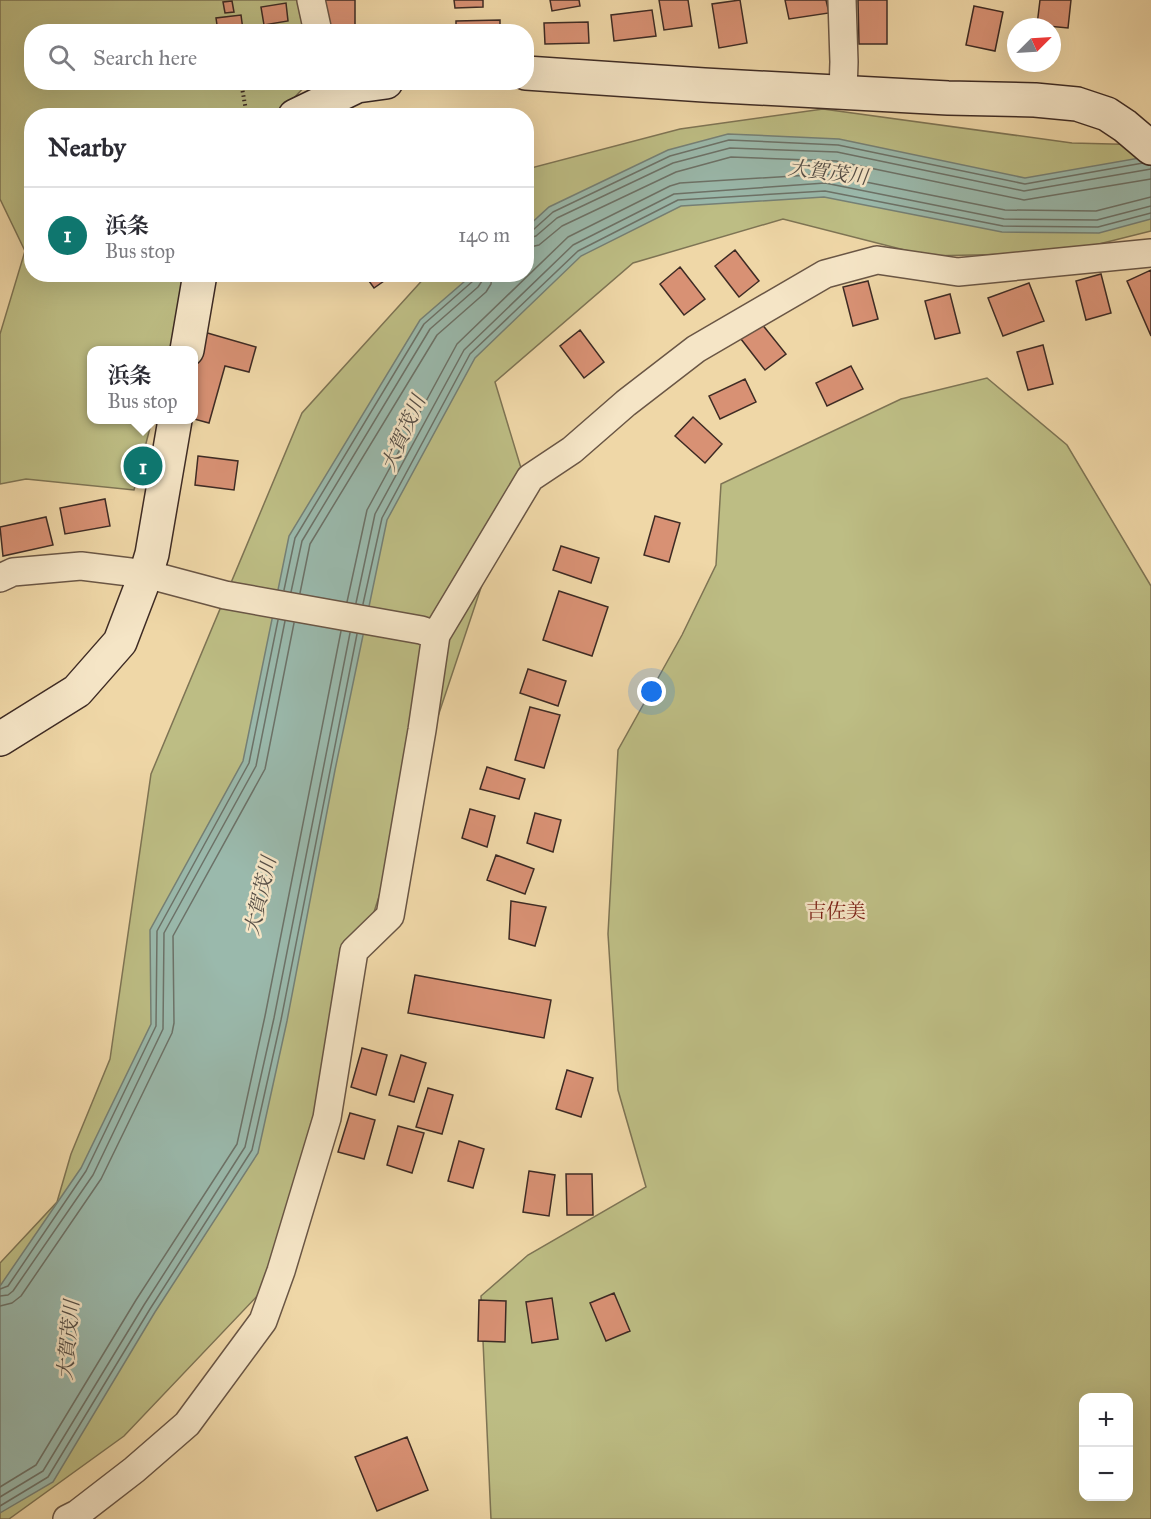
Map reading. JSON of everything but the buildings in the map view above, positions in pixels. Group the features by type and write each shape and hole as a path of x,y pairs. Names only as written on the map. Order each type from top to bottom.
{"street":[{"path":"311,0 316,24"},
{"path":"842,0 843,92"},
{"path":"534,73 1077,104 1107,114 1149,143"},
{"path":"307,108 334,90"},
{"path":"67,1519 134,1470 187,1424 263,1321 281,1271 327,1118 354,951 390,916 422,730 429,633 530,478 572,450 626,403 696,349 825,274 877,260 958,272 1151,253"},
{"path":"188,346 199,282"},
{"path":"0,739 77,691 120,642 146,574 154,544 174,424"},
{"path":"0,578 13,572 81,566 146,574 225,595 429,633"}],"path":[{"path":"242,90 246,108"}],"green space":[{"path":"0,0 314,0 317,24 24,24 24,90 301,90 285,108 24,108 24,249 0,199"},
{"path":"823,109 1072,143 1151,145 1151,231 1063,253 928,256 783,219 633,263 495,382 521,468 365,940 281,1271 124,1436 9,1519 0,1519 0,1263 57,1202 71,1154 110,1059 151,774 302,413 421,282 534,282 534,167 680,129"},
{"path":"24,254 24,282 188,282 171,346 87,346 87,424 151,424 134,490 26,479 0,484 0,334"},
{"path":"987,378 1067,445 1151,586 1151,1519 491,1519 481,1296 528,1255 646,1187 618,1090 608,934 618,750 682,635 716,565 721,484 901,399"}],"water":[{"name":"大賀茂川","path":"728,134 839,139 1025,178 1151,156 1151,219 1099,233 1002,232 824,197 681,206 581,256 475,358 387,520 335,770 287,1021 258,1153 155,1312 53,1482 0,1513 0,1286 81,1168 151,1024 150,930 243,761 289,536 420,320 464,282 534,282 534,221 549,207 668,150"}],"place":[{"name":"浜条","path":"143,466"}],"district":[{"name":"吉佐美","path":"836,911"}]}
